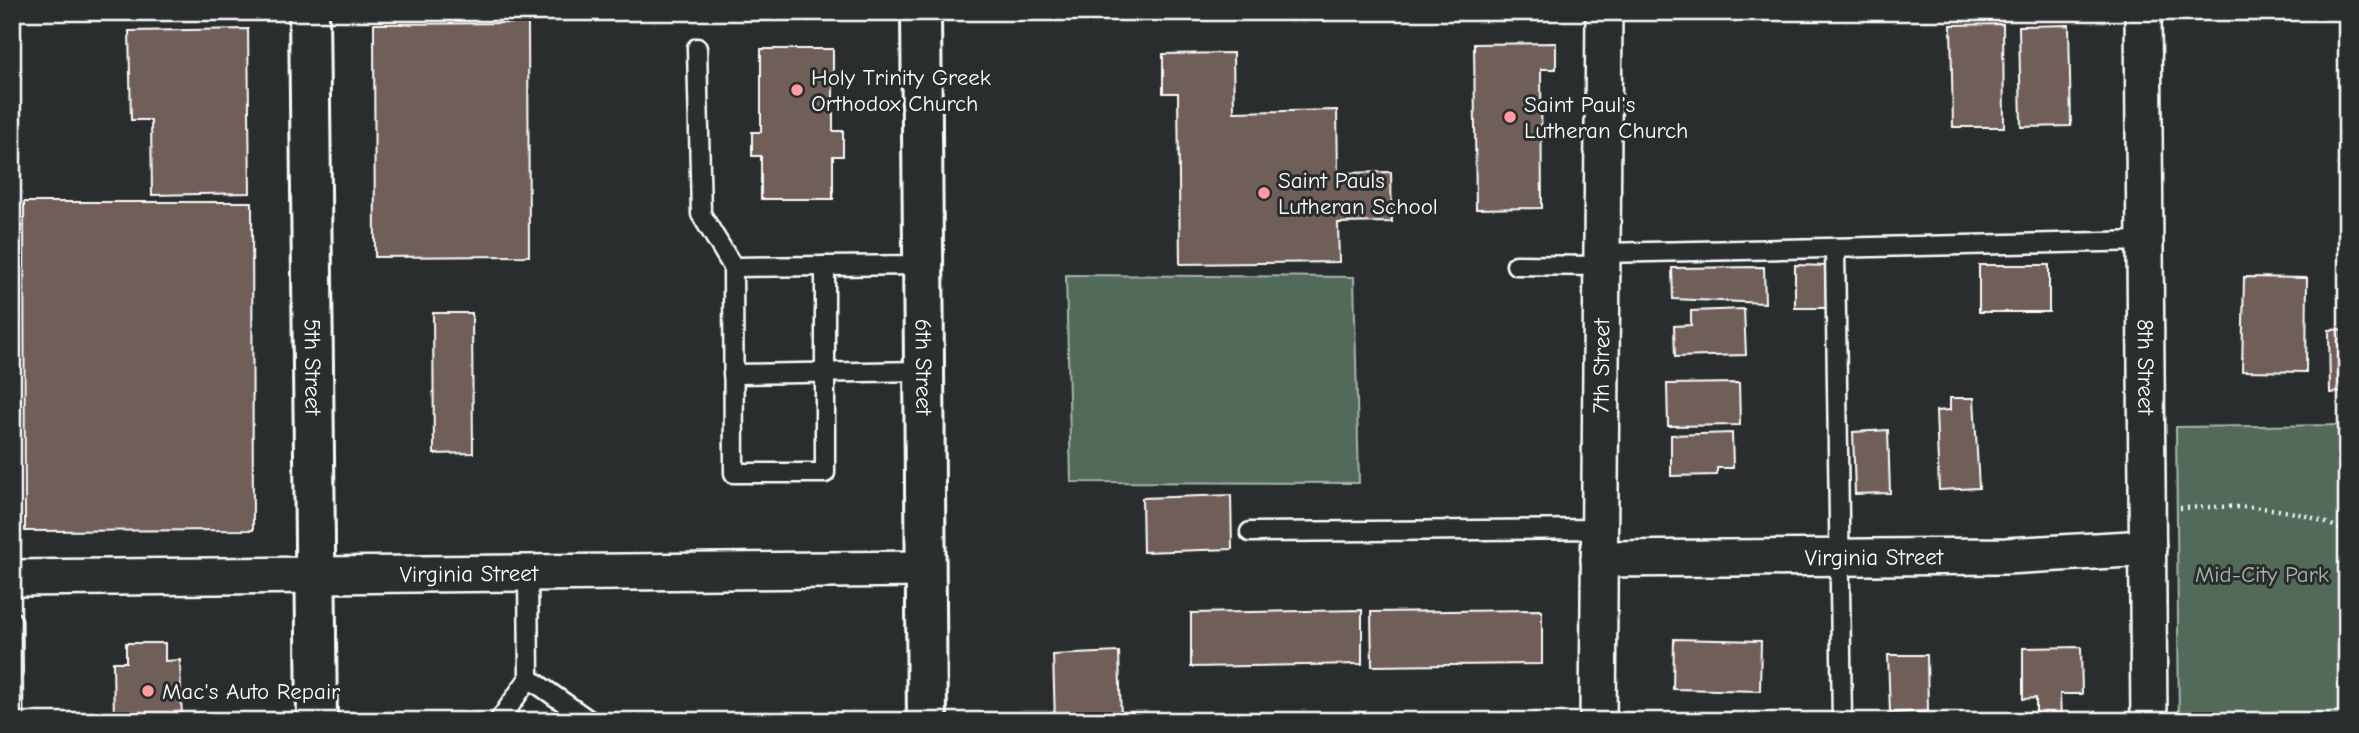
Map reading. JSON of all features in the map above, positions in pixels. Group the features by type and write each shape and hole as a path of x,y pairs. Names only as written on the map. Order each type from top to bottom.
{"main road":[{"name":"5th Street","path":"309,12 317,721"},
{"name":"6th Street","path":"921,12 927,721"}],"street":[{"name":"7th Street","path":"1598,721 1604,12"},
{"name":"8th Street","path":"2143,12 2149,721"},
{"name":"Virginia Street","path":"1599,544 1840,558 2006,556 2148,548"},
{"name":"Virginia Street","path":"12,578 926,569"}],"lane":[{"path":"697,48 701,214 733,267 734,473 825,473 825,266"},
{"path":"1516,265 1835,249 2147,241"},
{"path":"1835,249 1842,721"},
{"path":"733,267 924,265"},
{"path":"733,374 924,372"},
{"path":"1250,532 1599,544"},
{"path":"499,721 529,678 528,574"},
{"path":"12,621 13,721"},
{"path":"529,678 590,721"}],"path":[{"path":"2147,510 2216,507 2295,511 2347,533"}],"green space":[{"path":"1066,275 1354,277 1359,483 1071,482"},
{"name":"Mid-City Park","path":"2347,425 2347,721 2179,721 2176,427"}],"building":[{"path":"528,23 529,256 375,257 374,24"},
{"path":"2003,24 2004,127 1953,127 1951,25"},
{"path":"2069,25 2071,126 2021,127 2019,26"},
{"path":"248,29 250,193 152,195 151,120 131,120 129,31"},
{"path":"1556,43 1556,69 1541,69 1542,208 1476,209 1474,44"},
{"name":"Holy Trinity Greek Orthodox Church","path":"761,49 833,49 833,131 843,131 843,156 833,156 833,199 761,199 761,156 752,156 752,132 761,132"},
{"path":"1233,53 1234,112 1337,110 1338,173 1391,172 1392,222 1338,223 1339,262 1180,264 1178,93 1163,93 1163,54"},
{"path":"24,202 252,202 253,530 25,531"},
{"path":"1795,265 1827,266 1829,308 1795,308"},
{"path":"1979,265 2049,265 2049,312 1979,312"},
{"path":"1764,267 1765,303 1673,299 1672,268"},
{"path":"2244,277 2307,278 2306,372 2242,371"},
{"path":"1744,309 1746,355 1675,357 1674,326 1691,325 1691,311"},
{"path":"433,313 472,313 473,453 434,454"},
{"path":"2347,329 2347,392 2330,393 2329,330"},
{"path":"1739,383 1740,425 1668,426 1667,384"},
{"path":"1950,398 1974,398 1979,488 1939,490 1936,411 1950,410"},
{"path":"1888,430 1890,493 1855,494 1853,432"},
{"path":"1732,433 1733,468 1717,468 1717,475 1671,476 1671,435"},
{"path":"1231,495 1232,549 1143,552 1142,498"},
{"path":"1362,610 1362,664 1191,667 1191,613"},
{"path":"1542,610 1542,664 1372,666 1371,612"},
{"path":"1674,639 1761,641 1760,691 1673,689"},
{"name":"Mac's Auto Repair","path":"126,643 165,643 165,661 180,660 182,721 114,721 113,662 126,662"},
{"path":"2081,647 2082,694 2060,694 2061,718 2036,719 2036,698 2023,699 2023,648"},
{"path":"1119,652 1121,721 1055,721 1053,655"},
{"path":"1888,655 1927,655 1928,711 1890,713"}],"place":[{"name":"Holy Trinity Greek Orthodox Church","path":"797,90"},
{"name":"Saint Paul's Lutheran Church","path":"1510,117"},
{"name":"Saint Pauls Lutheran School","path":"1264,193"},
{"name":"Mac's Auto Repair","path":"148,691"}]}
